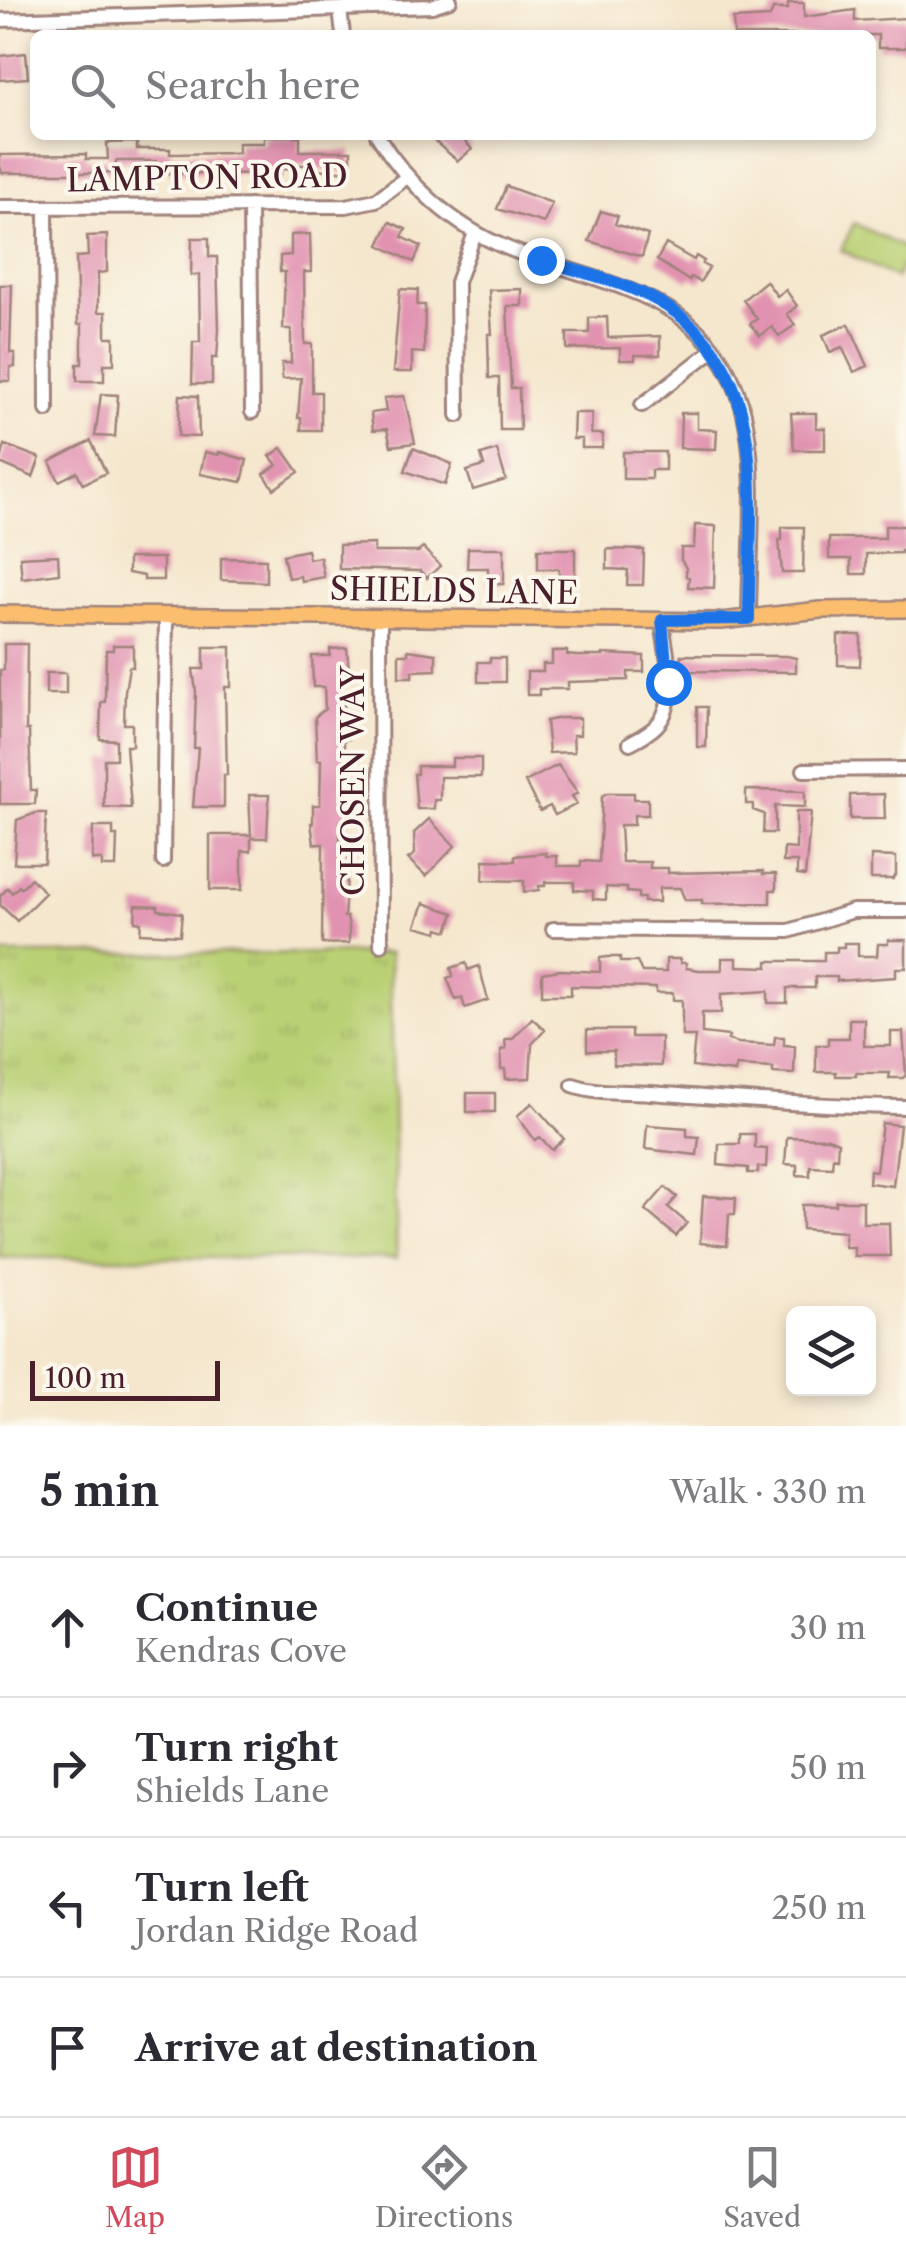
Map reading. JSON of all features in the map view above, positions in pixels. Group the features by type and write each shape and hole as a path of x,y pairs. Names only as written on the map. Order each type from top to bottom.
{"main road":[{"name":"SHIELDS LANE","path":"0,614 662,620 906,609"}],"street":[{"path":"0,20 162,7 340,9 432,6 450,0"},
{"path":"340,9 342,30"},
{"path":"381,140 407,177 428,198 475,233 507,248 652,298 696,330 713,350 732,380 747,428 749,619"},
{"name":"LAMPTON ROAD","path":"0,208 361,204 390,192 407,177"},
{"path":"250,206 252,412"},
{"path":"46,207 46,410"},
{"path":"458,415 457,282 475,233"},
{"path":"642,405 713,350"},
{"path":"162,861 166,616"},
{"name":"CHOSEN WAY","path":"380,618 381,945"},
{"path":"630,743 653,729 665,713 668,682 662,620"},
{"path":"804,770 906,770"},
{"path":"553,929 796,930 853,911 906,911"},
{"path":"573,1085 600,1093 652,1093 836,1107 906,1107"}],"green space":[{"path":"854,223 906,249 896,278 841,250"},
{"path":"390,953 397,1258 0,1258 0,954"}],"building":[{"path":"788,3 804,3 804,17 855,10 855,21 906,18 906,48 878,48 876,30 734,30 733,19 770,17 773,9 788,9"},
{"path":"26,53 28,78 0,80 0,56"},
{"path":"300,140 300,151 351,151 351,172 286,165 281,174 169,173 169,166 156,166 156,161 116,161 116,173 2,173 0,166 0,155 86,154 86,159 108,159 107,143 137,142 137,149 170,149 170,154 238,153 238,143"},
{"path":"433,140 464,140 472,149 458,161"},
{"path":"506,186 552,203 544,223 497,209"},
{"path":"601,211 618,216 615,224 648,235 642,257 589,241"},
{"path":"390,222 406,229 402,237 421,246 414,262 379,245"},
{"path":"310,234 311,272 304,272 305,344 312,344 312,392 321,392 321,430 301,430 301,378 282,379 282,363 291,363 291,329 283,329 285,272 280,272 280,256 291,255 291,235"},
{"path":"107,235 107,272 98,273 98,312 106,312 106,337 114,337 114,364 104,364 104,381 77,381 77,364 82,364 82,324 78,324 76,257 88,256 87,236"},
{"path":"192,238 209,238 209,257 217,257 219,330 217,358 212,358 212,384 192,384 193,342 200,342 199,275 191,275"},
{"path":"666,244 694,260 696,256 704,261 702,264 709,268 700,282 691,277 689,281 657,260"},
{"path":"766,281 777,296 786,290 797,306 787,314 795,325 779,336 772,327 760,336 750,324 757,319 743,300"},
{"path":"0,285 12,285 10,353 15,353 15,367 10,367 10,381 0,381"},
{"path":"400,289 418,290 417,305 425,305 424,353 412,352 412,372 393,372"},
{"path":"522,289 522,306 507,306 511,388 519,388 520,430 500,430 499,378 489,378 489,290"},
{"path":"607,317 608,338 660,336 660,355 635,355 635,360 620,360 620,348 567,349 567,333 589,333 589,318"},
{"path":"849,324 868,366 854,372 842,347 830,352 823,335"},
{"path":"101,394 118,395 115,437 95,436"},
{"path":"180,395 198,396 199,437 178,436"},
{"path":"404,396 415,443 391,446 387,429 373,430 371,413 386,411 384,398"},
{"path":"574,413 592,413 591,434 603,434 602,448 582,448 582,439 573,439"},
{"path":"681,413 697,413 697,429 717,430 716,449 680,448"},
{"path":"791,413 816,413 816,428 825,428 825,450 794,450"},
{"path":"91,441 106,473 83,484 77,472 59,481 50,462"},
{"path":"5,445 40,458 33,477 0,463"},
{"path":"282,448 299,472 274,489 264,474 277,465 270,456"},
{"path":"413,448 452,464 445,485 405,471"},
{"path":"497,450 506,480 473,490 467,471 484,466 481,455"},
{"path":"205,452 247,460 242,482 200,474"},
{"path":"623,452 665,452 665,470 651,470 651,479 623,479"},
{"path":"695,525 716,526 714,588 688,587 681,548 694,548"},
{"path":"885,526 905,526 906,550 866,554 866,574 851,574 851,559 829,559 829,538 885,538"},
{"path":"782,527 804,527 803,573 782,573"},
{"path":"374,544 374,552 418,552 423,548 440,566 427,578 420,571 339,569 339,545"},
{"path":"468,548 504,548 504,584 488,584 488,568 467,568"},
{"path":"538,549 575,549 575,585 559,585 559,569 538,569"},
{"path":"607,549 644,550 643,585 627,585 628,570 607,569"},
{"path":"307,550 309,559 320,557 324,577 301,581 300,576 288,578 283,555"},
{"path":"58,555 59,573 22,578 20,557"},
{"path":"128,558 163,558 163,580 144,580 144,576 128,573"},
{"path":"221,558 266,559 266,582 221,580"},
{"path":"838,635 861,635 860,666 838,665"},
{"path":"4,644 27,644 26,730 35,804 0,804 0,670 4,670"},
{"path":"113,645 133,645 124,724 132,724 132,746 126,746 131,808 104,807 104,759 116,759 116,740 100,739 106,650 113,650"},
{"path":"204,647 231,647 231,687 225,687 224,807 193,807 198,748 194,748 193,669 204,669"},
{"path":"347,648 349,671 345,671 345,681 341,681 341,704 348,719 344,772 348,772 349,823 340,823 340,854 349,854 344,917 349,927 349,943 322,944 323,844 314,844 311,823 313,805 320,805 321,760 317,760 315,717 325,709 324,687 313,687 312,656 330,656 330,649"},
{"path":"408,650 436,654 436,670 412,671 412,677 399,677 399,654 408,654"},
{"path":"552,651 567,651 567,655 576,656 644,656 644,672 628,672 628,680 568,682 568,689 539,689 539,695 527,695 527,672 543,672 543,664 552,664"},
{"path":"681,655 787,656 796,658 796,672 681,671"},
{"path":"490,658 505,658 505,682 478,682 478,662 490,662"},
{"path":"46,673 66,673 66,694 46,694"},
{"path":"697,707 707,707 706,747 697,747"},
{"path":"580,718 580,735 573,735 574,752 549,753 546,721"},
{"path":"452,758 481,758 481,777 440,777 440,800 434,800 434,809 417,809 417,766 452,766"},
{"path":"558,765 578,793 572,796 577,804 555,815 550,806 540,811 525,782"},
{"path":"746,790 805,791 805,807 775,806 775,833 763,833 764,814 753,810 753,804 746,804"},
{"path":"634,793 634,799 648,799 648,815 634,815 634,825 620,825 622,862 650,862 650,868 668,868 668,873 776,874 776,890 770,890 770,903 702,904 702,900 685,900 680,888 659,888 659,902 644,902 638,893 627,892 627,888 606,887 606,900 593,899 593,891 574,890 574,882 545,882 539,890 524,892 524,881 483,880 484,860 515,861 515,856 546,853 557,856 557,866 599,862 602,796"},
{"path":"884,794 885,819 850,819 850,795"},
{"path":"249,795 269,795 267,838 251,838 251,851 242,851 242,890 210,890 210,835 251,835"},
{"path":"796,812 811,812 805,876 797,875 797,862 783,862 784,848 796,849"},
{"path":"46,813 44,863 14,863 17,820"},
{"path":"429,819 455,846 426,876 408,859 415,854 414,833"},
{"path":"93,827 113,827 113,836 117,836 116,867 102,867 102,860 92,860"},
{"path":"871,856 896,857 893,879 871,879"},
{"path":"31,878 45,893 17,921 0,905 0,896 8,888 12,893 21,888"},
{"path":"424,903 454,913 448,931 416,926"},
{"path":"136,905 182,913 180,935 140,933 141,922 135,921"},
{"path":"888,940 906,940 906,968 896,968 896,977 837,981 837,977 815,977 815,988 787,988 787,1003 768,1003 768,991 721,994 721,1013 702,1013 702,1033 729,1036 728,1040 738,1043 774,1045 775,1037 784,1037 784,1045 795,1046 794,1074 773,1073 773,1068 736,1066 735,1072 692,1067 695,1036 682,1036 682,1000 673,1000 673,993 656,993 656,988 571,986 571,995 542,995 542,973 600,972 600,958 620,957 620,962 637,962 642,972 666,972 666,959 680,959 686,968 722,970 722,958 737,958 737,966 768,967 768,961 824,961 824,952 837,952 837,947 844,947 844,943 858,943 858,956 877,956 878,944 888,944"},
{"path":"466,963 468,970 479,966 488,1000 465,1008 462,998 456,1000 447,978 453,976 451,968"},
{"path":"532,1018 545,1030 532,1044 530,1078 506,1079 505,1069 501,1069 505,1039 512,1039"},
{"path":"849,1019 864,1019 864,1046 891,1046 891,1032 903,1032 903,1078 889,1078 890,1073 836,1076 836,1072 816,1072 816,1045 828,1045 828,1038 849,1038"},
{"path":"587,1030 631,1030 631,1037 661,1037 661,1066 614,1065 614,1051 587,1051"},
{"path":"467,1093 495,1093 495,1112 467,1112"},
{"path":"532,1103 564,1139 552,1150 540,1137 535,1140 517,1116"},
{"path":"882,1123 900,1125 893,1186 869,1183 870,1170 876,1171"},
{"path":"647,1125 687,1128 687,1136 699,1137 697,1155 645,1149"},
{"path":"740,1134 755,1134 755,1148 767,1149 766,1167 758,1167 758,1173 718,1165 719,1144 740,1144"},
{"path":"787,1137 828,1138 838,1142 837,1158 833,1157 832,1167 810,1166 810,1176 797,1175 797,1165 785,1164"},
{"path":"665,1187 677,1197 668,1207 687,1223 676,1236 645,1210"},
{"path":"703,1196 736,1198 735,1214 729,1214 727,1246 700,1243"},
{"path":"836,1201 863,1201 863,1223 889,1223 890,1256 854,1256 854,1247 845,1247 845,1232 802,1229 802,1205 836,1205"}],"route":[{"path":"541,260 627,287 675,312 713,350 732,380 741,404 750,454 749,619 662,620 668,682"}]}
